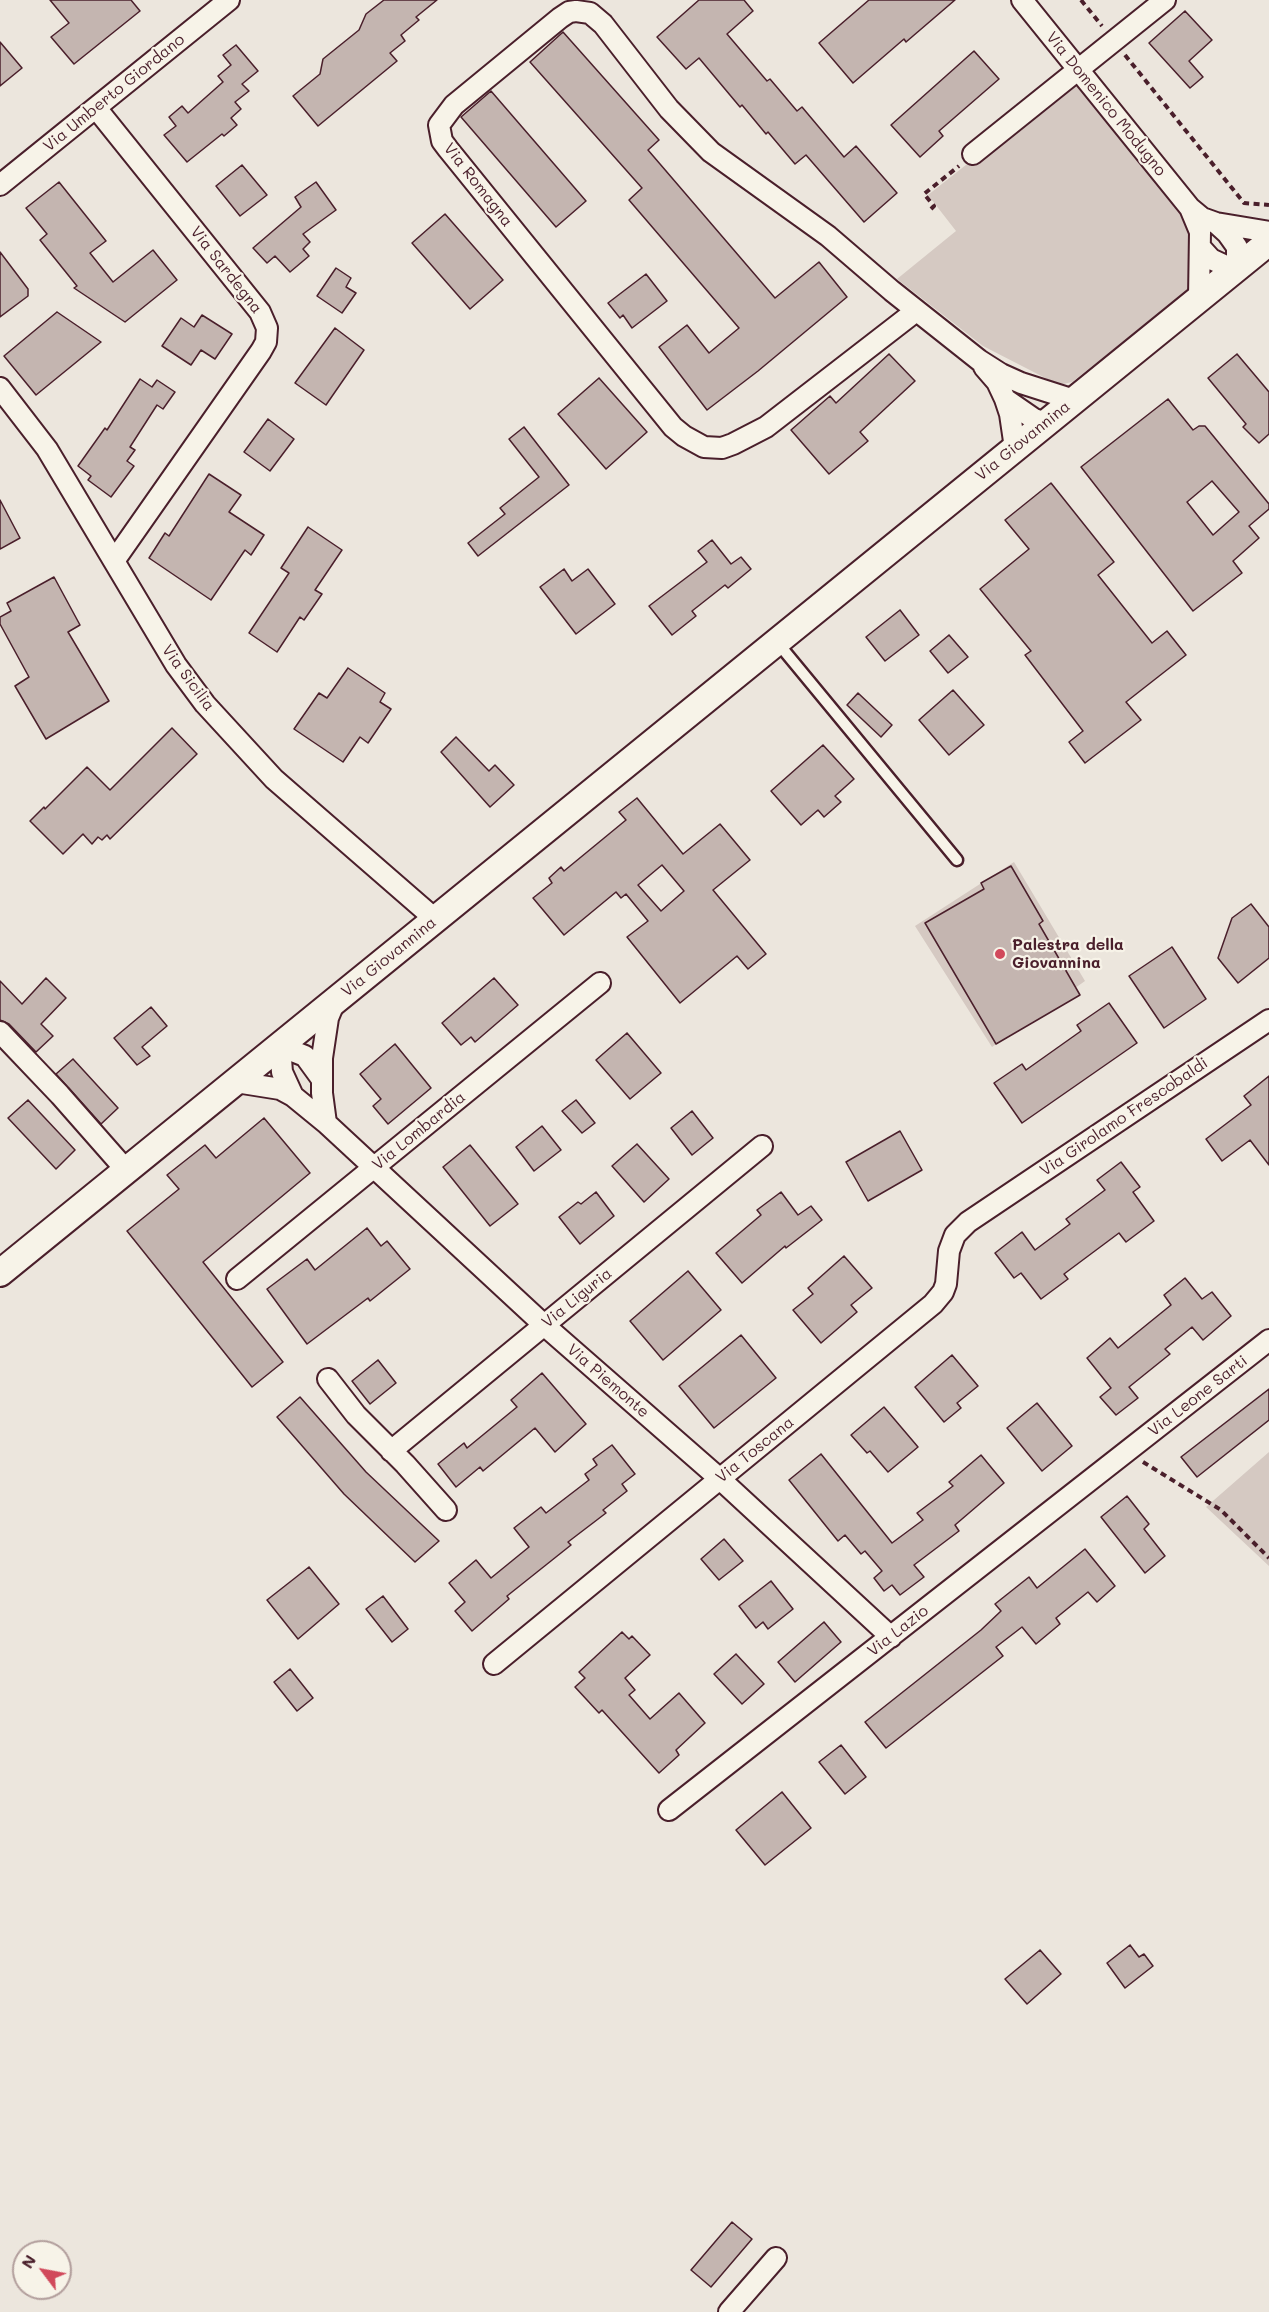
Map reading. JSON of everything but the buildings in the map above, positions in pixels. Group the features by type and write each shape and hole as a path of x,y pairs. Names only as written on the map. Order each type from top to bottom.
{"street":[{"name":"Via Umberto Giordano","path":"0,185 229,0"},
{"name":"Via Domenico Modugno","path":"1022,0 1190,208 1202,218 1216,223 1269,232"},
{"path":"974,154 1166,0"},
{"name":"Via Romagna","path":"916,311 766,427 733,444 712,448 704,447 679,432 665,418 448,149 442,141 439,125 454,105 560,18 569,12 590,13 603,24 678,120 711,152 813,225 979,360 1028,392 1042,410 1045,423"},
{"name":"Via Sardegna","path":"96,108 260,312 265,320 267,335 261,351 114,561"},
{"name":"Via Domenico Modugno","path":"1190,208 1200,232 1202,248 1199,298"},
{"name":"Via Domenico Modugno","path":"1216,223 1237,247 1237,267"},
{"name":"Via Giovannina","path":"0,1273 1269,242"},
{"path":"1202,248 1211,259 1228,267 1237,267"},
{"name":"Via Romagna","path":"979,360 997,382 1005,399 1011,414 1015,448"},
{"name":"Via Romagna","path":"1009,378 1074,400"},
{"name":"Via Sicilia","path":"0,388 47,449 176,665 228,730 274,779 435,920"},
{"name":"Via Romagna","path":"1005,399 1034,419 1045,423"},
{"name":"Via Lombardia","path":"237,1279 600,983"},
{"path":"326,1123 321,1078 324,1036 335,1000"},
{"name":"Via Girolamo Frescobaldi","path":"980,1213 1269,1020"},
{"path":"0,1032 60,1095 126,1170"},
{"path":"280,1046 305,1056 321,1078"},
{"name":"Via Piemonte","path":"280,1046 282,1072 293,1096"},
{"name":"Via Piemonte","path":"236,1082 265,1085 293,1096 326,1123 544,1325 720,1479 891,1637"},
{"name":"Via Liguria","path":"391,1451 762,1146"},
{"name":"Via Toscana","path":"494,1664 933,1304 943,1292 946,1284 949,1251 955,1235 980,1213"},
{"name":"Via Leone Sarti","path":"1127,1452 1269,1340"},
{"path":"328,1379 356,1415 446,1510"},
{"name":"Via Lazio","path":"669,1810 1127,1452"},
{"path":"729,2312 776,2258"}],"lane":[{"path":"777,641 957,860"}],"path":[{"path":"1081,0 1244,203 1269,205"},
{"path":"931,209 934,206 924,194 974,154"},
{"path":"1127,1452 1221,1510 1269,1558"}],"shaded area":[{"path":"1078,85 1180,210 1194,243 1192,288 1072,382 1059,385 983,346 897,279 956,231 928,195 976,157 981,163"},
{"name":"Palestra della Giovannina","path":"1014,862 1085,981 992,1047 915,926"},
{"path":"1269,1452 1269,1566 1206,1507"}],"place":[{"name":"Palestra della Giovannina","path":"1000,954"}]}
